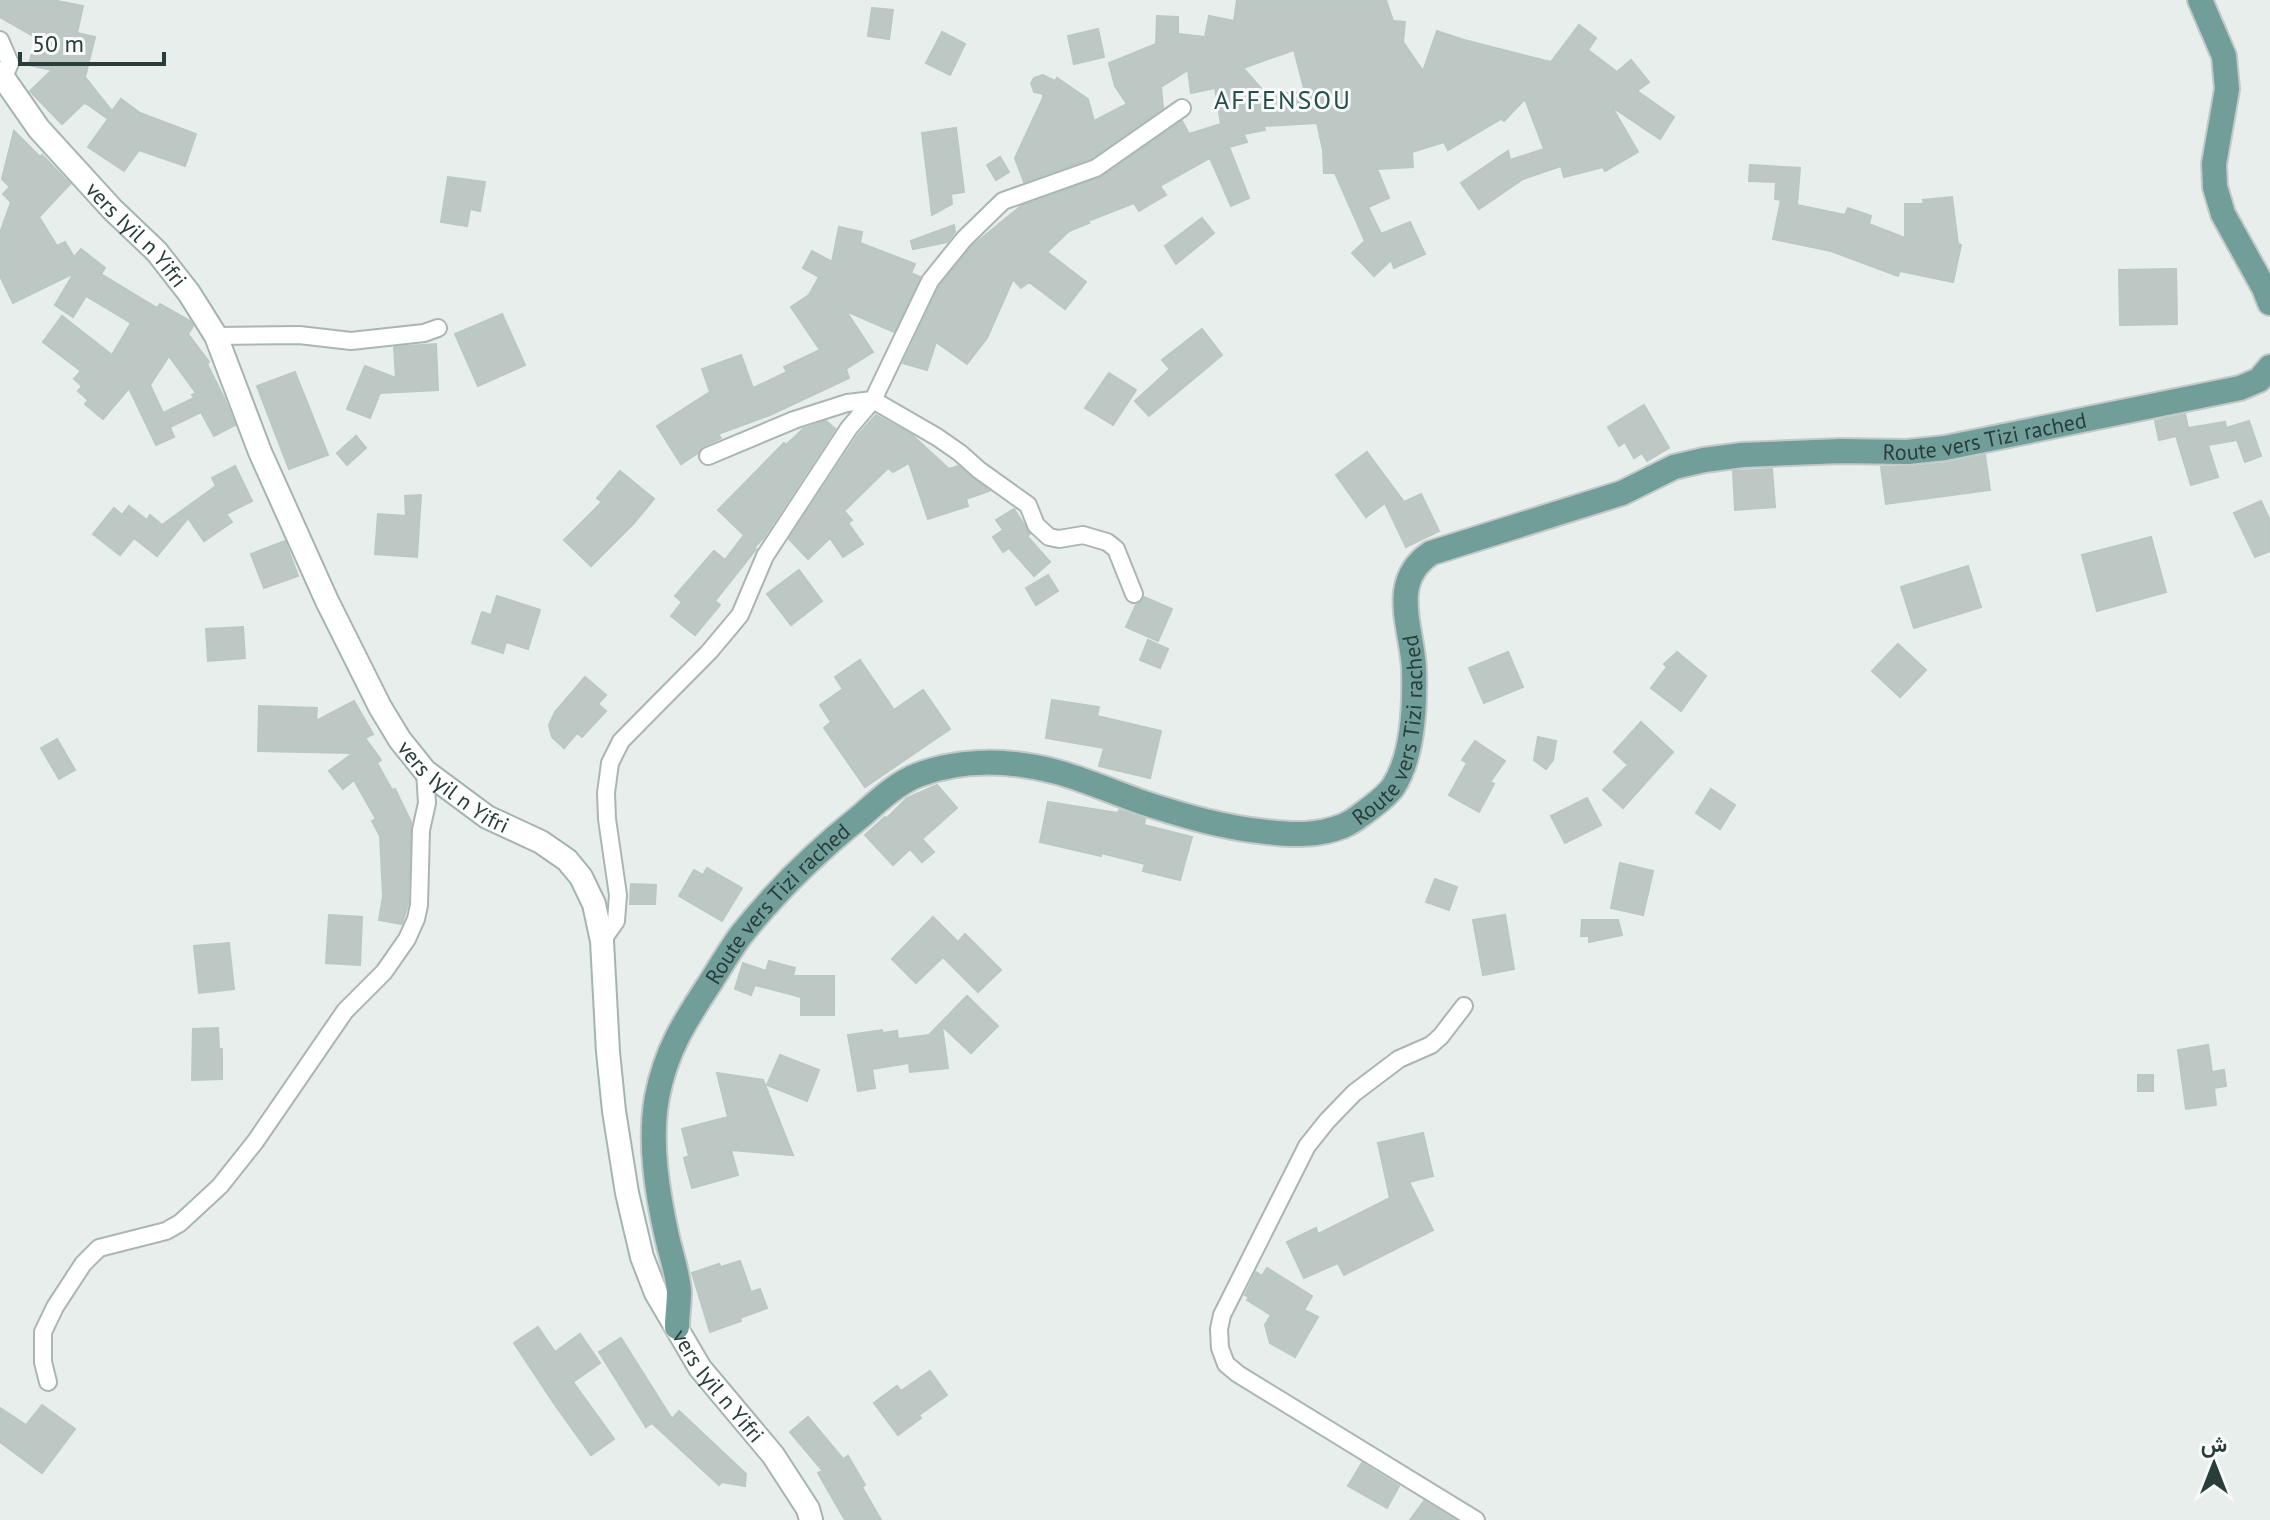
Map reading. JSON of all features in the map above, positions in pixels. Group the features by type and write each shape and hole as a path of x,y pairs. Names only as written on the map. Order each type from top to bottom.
{"main road":[{"path":"2200,0 2224,56 2227,89 2214,164 2215,187 2223,214 2270,303"},
{"name":"vers Iγil n Yifri","path":"2,75 39,129 112,209 157,252 189,293 216,336 260,452 359,667 400,740 425,771 487,817 541,842 567,860 581,877 594,904 602,941 608,1052 627,1193 642,1257 656,1293 700,1368 773,1455 808,1509 811,1520"},
{"name":"Route vers Tizi rached","path":"677,1327 679,1290 666,1231 654,1137 657,1098 668,1053 692,1010 741,936 798,871 886,795 916,776 955,765 1026,765 1205,822 1296,835 1321,833 1347,825 1370,809 1393,787 1408,753 1414,667 1406,626 1406,594 1414,568 1431,553 1622,493 1674,467 1704,460 1742,455 1907,452 1945,448 2240,388 2259,380 2270,367"}],"street":[{"path":"0,40 10,63 2,75"},
{"path":"602,941 616,921 618,895 607,819 610,763 621,741 709,652 740,615 765,556 849,428 873,400 930,281 964,239 1003,201 1096,168 1182,108"},
{"path":"216,336 299,335 351,341 424,333 438,328"},
{"path":"708,456 794,420 847,403 873,400 937,437 1028,505 1036,525 1045,534 1059,539 1083,535 1107,542 1116,549 1134,594"},
{"path":"48,1382 43,1362 43,1332 83,1264 99,1248 166,1231 180,1223 220,1186 255,1142 345,1011 384,972 407,939 419,905 421,830 427,803 425,771"},
{"path":"1464,1006 1431,1045 1399,1059 1354,1093 1307,1146 1222,1315 1219,1329 1220,1348 1226,1364 1238,1374 1476,1520"}],"building":[{"path":"0,0 52,0 83,6 77,33 95,37 85,77 112,111 121,99 140,113 196,134 185,166 139,150 124,171 88,147 108,119 87,104 84,103 62,124 30,91 52,70 29,65 35,40 40,40 0,17"},
{"path":"1237,0 1386,0 1393,21 1405,22 1403,42 1423,71 1437,31 1551,62 1579,25 1596,38 1588,50 1617,72 1631,60 1649,82 1637,91 1674,117 1660,139 1612,107 1638,152 1605,171 1603,167 1564,177 1561,166 1523,179 1479,209 1461,183 1508,151 1510,160 1544,149 1525,99 1504,121 1501,119 1448,150 1444,142 1412,152 1413,167 1377,169 1389,198 1368,207 1381,234 1410,222 1425,254 1394,268 1391,260 1374,276 1352,253 1365,241 1335,173 1324,173 1317,123 1264,126 1265,130 1244,134 1247,142 1229,147 1249,198 1231,206 1210,158 1160,186 1166,195 1139,211 1134,203 1088,221 1069,231 1047,252 1086,282 1065,309 1029,282 1021,288 1013,279 987,338 967,364 936,342 927,370 903,363 939,287 972,246 1021,206 1102,177 1182,121 1189,134 1221,124 1215,88 1191,93 1188,70 1161,87 1163,108 1091,158 1024,182 1015,158 1043,98 1043,94 1034,92 1031,83 1034,78 1043,75 1055,81 1057,78 1088,99 1094,121 1127,104 1115,86 1109,63 1156,44 1157,16 1178,17 1178,34 1205,37 1209,16 1234,21","holes":["1294,50 1305,92 1266,94 1243,68"]},
{"path":"872,8 893,10 889,39 868,36"},
{"path":"1098,29 1104,57 1074,64 1068,36"},
{"path":"942,32 965,44 950,75 926,63"},
{"path":"956,128 964,192 951,194 952,204 932,215 922,133"},
{"path":"14,131 70,184 39,217 57,246 65,242 74,257 81,249 105,268 101,274 157,308 160,304 190,321 193,326 188,334 209,362 207,364 235,425 214,436 201,412 170,427 174,437 156,445 129,388 103,419 85,404 88,400 78,391 82,386 74,379 81,371 43,342 62,316 112,355 131,323 86,296 73,317 55,305 74,273 13,303 0,276 0,233 11,202 3,194 10,187 2,179","holes":["169,356 196,393 192,395 194,398 163,413 150,385"]},
{"path":"1000,157 1009,172 996,180 987,165"},
{"path":"1750,165 1800,168 1797,205 1845,215 1848,208 1871,216 1869,224 1905,238 1905,204 1924,204 1923,200 1952,197 1958,244 1961,245 1953,282 1900,271 1898,276 1831,251 1773,239 1781,200 1775,199 1776,182 1749,181"},
{"path":"448,177 485,182 480,211 470,209 467,226 441,222"},
{"path":"1202,218 1214,233 1176,264 1165,246"},
{"path":"954,225 955,232 947,242 913,249 911,241"},
{"path":"839,227 862,232 860,243 915,264 911,273 920,277 894,332 846,311 873,352 846,369 849,378 770,415 718,434 721,438 703,446 681,464 657,426 710,392 702,369 741,355 753,388 787,372 784,367 820,350 791,307 809,295 819,277 803,268 812,251 832,262"},
{"path":"2176,269 2177,324 2120,325 2119,270"},
{"path":"502,314 525,365 478,386 455,334"},
{"path":"1202,329 1222,355 1149,416 1135,401 1170,369 1162,360"},
{"path":"436,344 438,390 380,393 370,418 347,409 365,366 396,378 394,347"},
{"path":"295,372 328,455 289,469 257,386"},
{"path":"1109,373 1136,390 1113,425 1085,408"},
{"path":"1644,405 1669,448 1647,461 1642,453 1634,458 1625,442 1619,446 1608,427"},
{"path":"2185,414 2188,428 2225,422 2226,428 2249,421 2261,456 2245,462 2237,440 2208,445 2218,477 2191,485 2176,436 2159,440 2155,421"},
{"path":"876,415 912,435 949,469 958,466 989,491 966,499 968,506 928,519 909,463 893,472 888,468 844,511 852,520 848,523 863,544 843,557 830,538 808,559 789,539 858,435"},
{"path":"826,421 835,429 756,549 715,601 720,605 695,635 671,616 682,602 675,596 714,551 725,560 744,535 718,510 784,443 786,445 803,429"},
{"path":"356,436 366,448 347,465 337,453"},
{"path":"1367,452 1404,502 1421,494 1439,531 1406,547 1385,503 1366,517 1336,475"},
{"path":"1985,455 1990,490 1886,504 1881,467 1947,463"},
{"path":"235,466 252,501 226,514 232,522 204,541 188,518 157,556 134,538 120,555 93,534 114,508 122,515 129,506 147,520 150,515 162,525 216,486 212,478"},
{"path":"1772,469 1775,507 1735,510 1733,471"},
{"path":"620,471 654,499 591,566 564,540 602,502 597,498"},
{"path":"421,495 417,557 375,554 378,514 406,516 405,496"},
{"path":"2261,501 2270,521 2270,551 2255,557 2234,513"},
{"path":"1014,509 1030,534 1027,536 1050,562 1034,576 1009,548 1003,552 993,537 1003,530 996,520"},
{"path":"2151,537 2166,592 2097,611 2082,555"},
{"path":"285,541 298,576 264,588 251,554"},
{"path":"1968,566 1981,607 1914,628 1901,587"},
{"path":"799,570 822,601 791,625 767,594"},
{"path":"1048,575 1058,591 1036,605 1026,588"},
{"path":"497,596 540,610 528,649 506,642 503,653 472,643 482,612 491,615"},
{"path":"1144,597 1172,609 1158,641 1126,627 1136,605"},
{"path":"243,627 245,658 208,661 206,629"},
{"path":"1148,640 1168,649 1160,668 1140,660"},
{"path":"1898,644 1926,670 1900,697 1872,671"},
{"path":"1508,652 1523,687 1484,703 1469,668"},
{"path":"1677,652 1706,676 1681,711 1651,688 1667,667 1664,664"},
{"path":"860,660 894,710 923,690 950,729 865,787 824,728 831,722 820,705 843,689 835,677"},
{"path":"585,677 606,695 598,704 606,711 582,737 577,733 564,748 552,737 549,725 555,712"},
{"path":"1052,700 1099,707 1097,716 1161,731 1150,778 1099,766 1104,748 1046,738"},
{"path":"354,701 373,734 365,738 381,760 377,763 392,790 395,789 411,822 408,904 402,924 379,920 383,896 380,836 372,821 376,819 354,780 343,789 329,771 353,753 258,751 259,706 317,708 316,721"},
{"path":"1641,722 1673,752 1623,808 1603,790 1628,765 1614,752"},
{"path":"1538,737 1556,741 1553,760 1546,769 1534,760"},
{"path":"57,739 75,770 59,779 41,748"},
{"path":"1475,741 1505,761 1490,782 1494,784 1479,812 1449,795 1467,763 1462,760"},
{"path":"937,785 957,808 922,839 934,852 922,862 910,849 893,865 865,835 907,798"},
{"path":"1711,789 1735,805 1720,829 1696,813"},
{"path":"1587,798 1601,825 1565,843 1551,816"},
{"path":"1048,802 1118,813 1119,810 1145,819 1144,825 1192,837 1180,880 1143,871 1145,864 1040,842"},
{"path":"1620,863 1653,871 1643,915 1611,908"},
{"path":"707,868 742,888 722,921 679,896 694,870 703,875"},
{"path":"1435,879 1457,887 1449,910 1426,902"},
{"path":"631,884 656,885 655,904 630,904"},
{"path":"329,915 362,917 360,965 326,963"},
{"path":"1505,915 1514,969 1483,975 1473,920"},
{"path":"933,917 958,942 965,934 1001,970 978,992 943,957 916,983 892,959"},
{"path":"1582,920 1618,920 1622,935 1589,942 1589,936 1581,936"},
{"path":"229,943 234,989 199,993 194,946"},
{"path":"769,961 795,968 793,976 834,976 834,1015 801,1015 801,997 755,985 751,995 735,989 743,963 766,971"},
{"path":"967,996 998,1026 971,1053 942,1026 948,1068 910,1072 909,1063 872,1069 875,1088 858,1091 848,1035 882,1030 883,1033 897,1031 898,1039 929,1035"},
{"path":"218,1028 222,1079 192,1080 193,1029"},
{"path":"2208,1045 2212,1072 2224,1070 2226,1086 2214,1088 2216,1105 2186,1109 2178,1050"},
{"path":"780,1055 819,1070 807,1101 767,1085"},
{"path":"717,1073 763,1080 793,1155 731,1150 738,1175 692,1188 684,1158 689,1156 682,1129 728,1117"},
{"path":"2138,1075 2153,1075 2153,1091 2138,1091"},
{"path":"1423,1133 1433,1176 1409,1182 1433,1230 1344,1275 1338,1263 1304,1278 1287,1242 1316,1228 1318,1234 1390,1198 1378,1143"},
{"path":"740,1261 751,1292 760,1289 767,1308 710,1332 692,1273"},
{"path":"1267,1268 1312,1296 1304,1310 1318,1317 1295,1357 1270,1343 1265,1325 1271,1315 1247,1300 1249,1297 1245,1295 1256,1272 1262,1276"},
{"path":"538,1327 555,1352 580,1334 600,1363 573,1382 614,1439 591,1455 514,1343"},
{"path":"621,1338 672,1419 679,1411 746,1474 745,1486 722,1482 719,1485 652,1423 646,1427 599,1352"},
{"path":"930,1371 947,1395 898,1435 874,1403 897,1386 901,1391"},
{"path":"42,1405 75,1429 42,1473 0,1442 0,1408 26,1425"},
{"path":"808,1417 843,1459 848,1456 881,1520 845,1520 818,1473 823,1471 790,1432"},
{"path":"1362,1463 1399,1486 1387,1508 1348,1486"},
{"path":"1424,1501 1455,1520 1410,1520"}],"district":[{"name":"AFFENSOU","path":"1283,99"}]}
